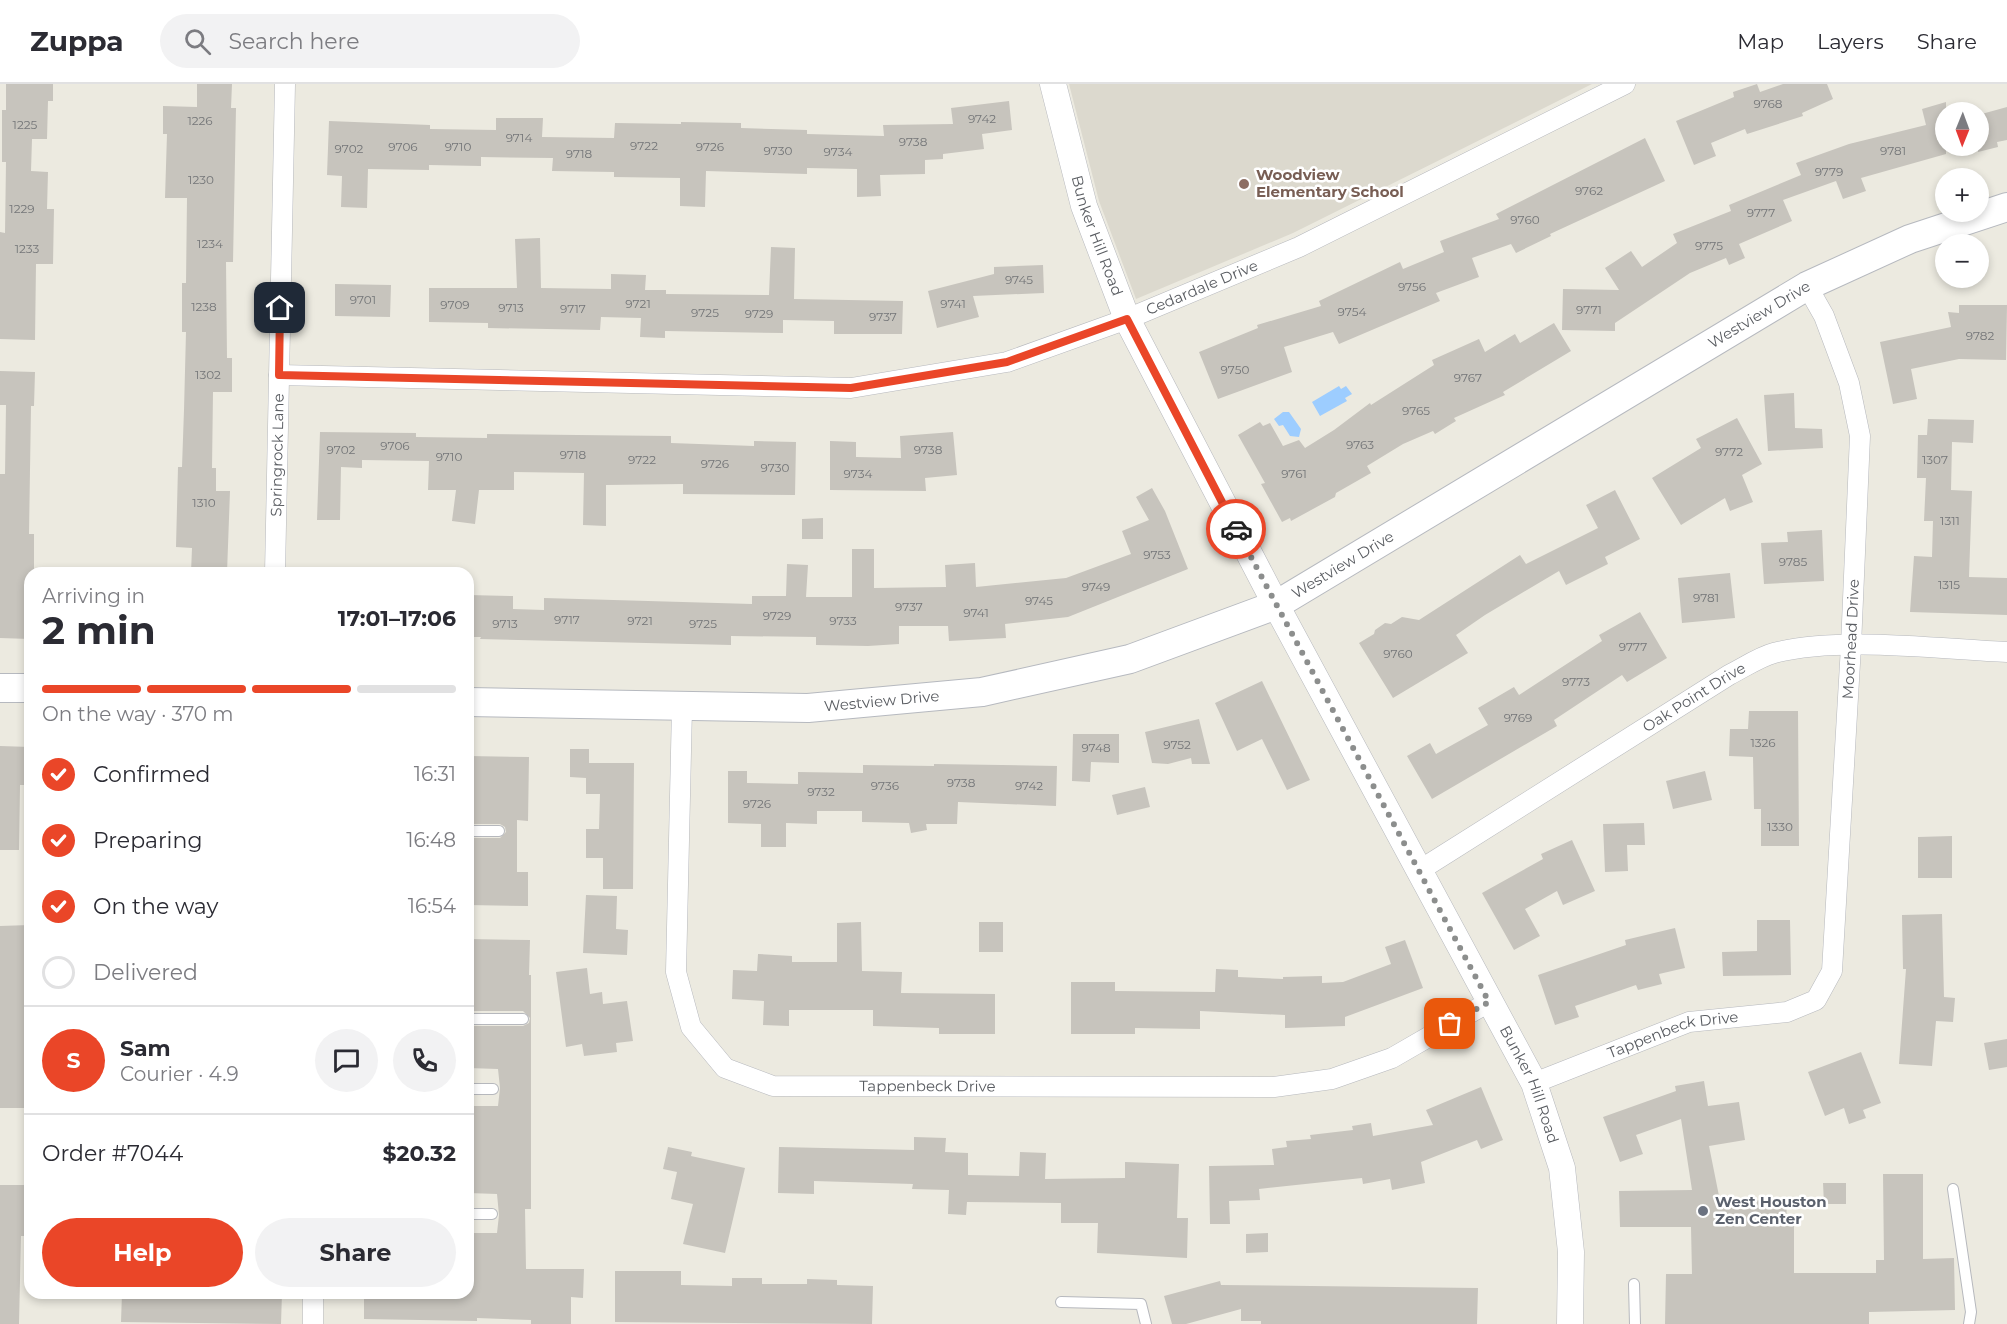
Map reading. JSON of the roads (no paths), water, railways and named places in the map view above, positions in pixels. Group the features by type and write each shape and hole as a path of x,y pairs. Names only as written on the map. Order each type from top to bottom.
{"main road":[{"name":"Westview Drive","path":"474,702 682,708 808,708 982,692 1130,659 1276,605 1806,286 1910,239 2007,207"},
{"path":"0,688 24,688"}],"street":[{"name":"Springrock Lane","path":"274,567 285,84"},
{"name":"Bunker Hill Road","path":"1053,84 1084,206 1127,319 1276,605 1534,1083 1562,1168 1571,1252 1570,1324"},
{"name":"Cedardale Drive","path":"279,375 851,388 1007,362 1127,319 1299,247 1625,84"},
{"name":"Moorhead Drive","path":"1806,286 1824,316 1849,383 1860,436 1851,645 1832,971 1816,1000"},
{"name":"Oak Point Drive","path":"1420,870 1729,675 1773,653 1818,646 1851,645 2007,652"},
{"name":"Tappenbeck Drive","path":"682,708 676,972 691,1027 725,1068 772,1086 1274,1087 1332,1079 1392,1058 1489,1002"},
{"name":"Tappenbeck Drive","path":"1534,1083 1689,1022 1787,1012 1816,1000"},
{"path":"313,1299 313,1324"}],"lane":[{"path":"474,831 499,831"},
{"path":"474,1019 523,1019"},
{"path":"474,1089 493,1089"},
{"path":"1953,1189 1971,1312 1969,1324"},
{"path":"474,1214 492,1214"},
{"path":"1635,1284 1635,1324"},
{"path":"1061,1302 1141,1304 1146,1324"}],"water":[{"path":"1339,386 1341,389 1346,386 1352,394 1345,398 1347,401 1320,416 1312,402"},
{"path":"1283,412 1289,412 1301,429 1299,437 1290,436 1283,425 1279,426 1274,419"}],"place":[{"name":"Woodview Elementary School","path":"1244,184"},
{"name":"West Houston Zen Center","path":"1703,1211"}]}
